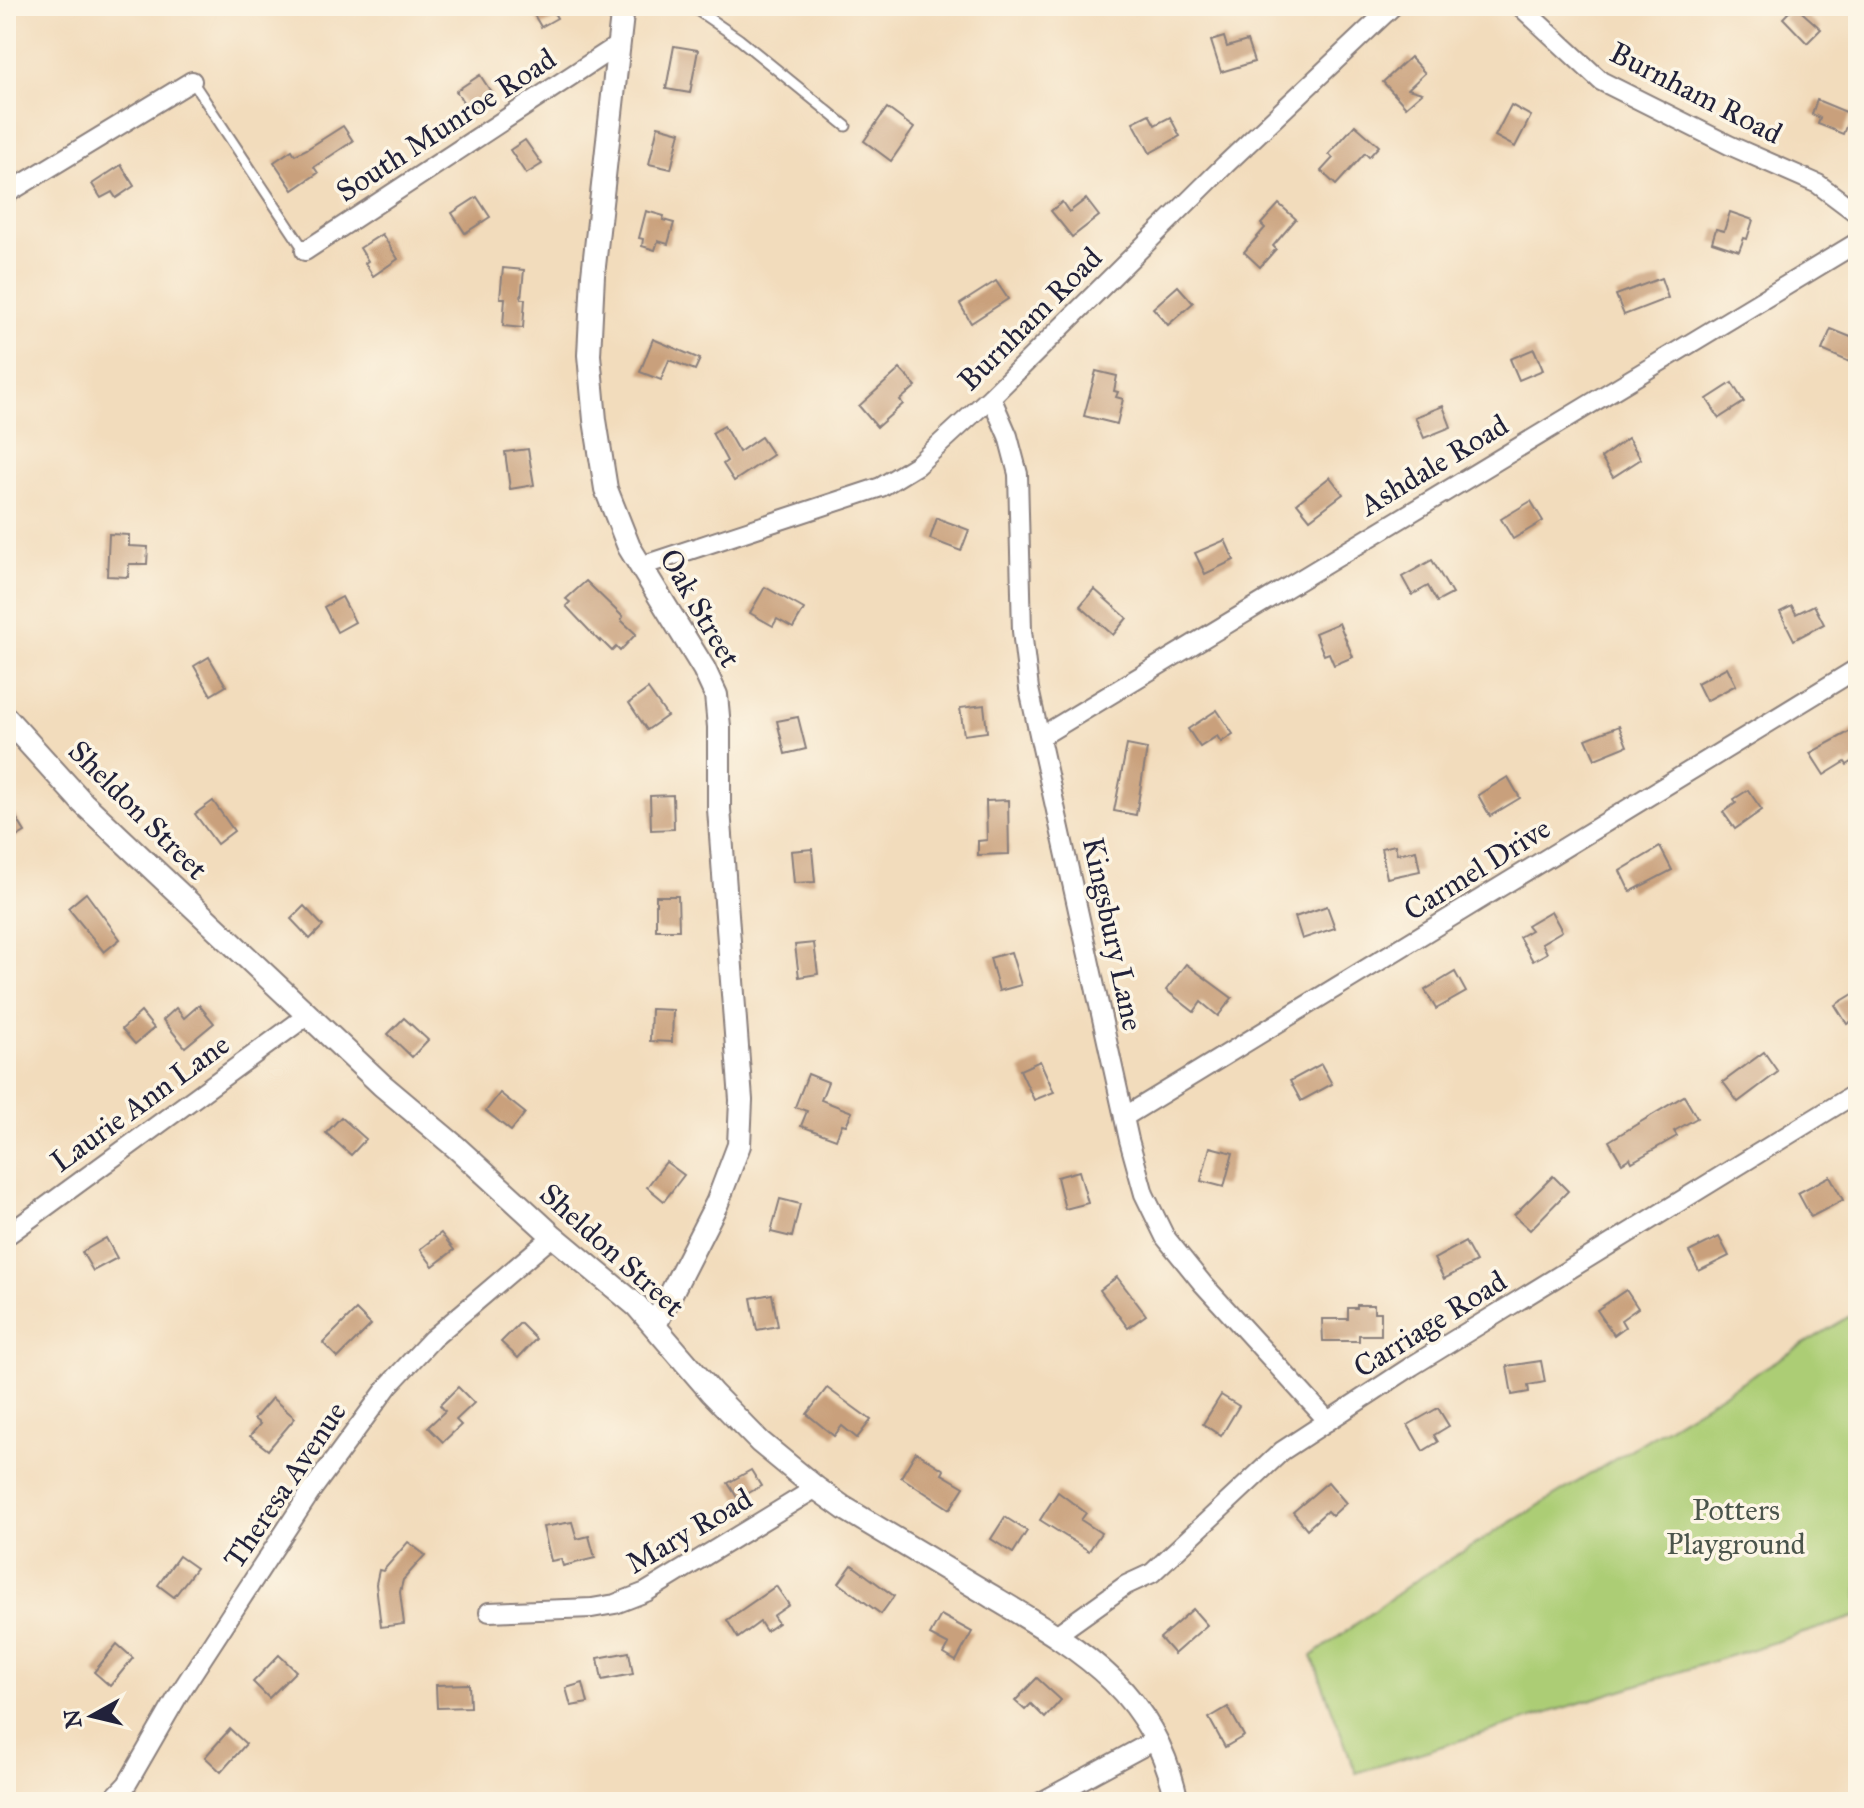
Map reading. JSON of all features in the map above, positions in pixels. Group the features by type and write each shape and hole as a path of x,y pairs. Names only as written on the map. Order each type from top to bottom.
{"street":[{"name":"Oak Street","path":"623,6 593,275 589,355 606,489 629,547 704,669 716,695 719,809 741,1100 739,1145 723,1189 655,1325"},
{"name":"Burnham Road","path":"641,566 881,487 917,465 991,397 1225,165 1393,6"},
{"name":"Burnham Road","path":"1520,6 1601,81 1729,145 1818,184 1858,214"},
{"name":"South Munroe Road","path":"305,251 618,45"},
{"path":"6,194 192,81"},
{"name":"Ashdale Road","path":"1040,737 1858,242"},
{"name":"Kingsbury Lane","path":"991,397 1008,436 1018,474 1022,631 1029,689 1124,1117 1144,1194 1165,1237 1203,1284 1328,1421"},
{"name":"Carmel Drive","path":"1124,1117 1858,668"},
{"name":"Sheldon Street","path":"6,718 83,803 382,1085 637,1306 760,1442 816,1488 1056,1635 1110,1676 1145,1717 1157,1739 1177,1802"},
{"name":"Laurie Ann Lane","path":"6,1236 308,1015"},
{"name":"Carriage Road","path":"1056,1635 1126,1585 1152,1573 1282,1451 1412,1366 1858,1092"},
{"name":"Theresa Avenue","path":"110,1802 127,1784 179,1694 312,1490 389,1385 432,1339 553,1236"},
{"name":"Mary Road","path":"489,1612 592,1608 615,1604 646,1592 816,1488"},
{"path":"1041,1802 1157,1739"}],"lane":[{"path":"691,6 739,39 846,126"},
{"path":"192,81 305,251"}],"green space":[{"name":"Potters Playground","path":"1858,1311 1858,1616 1356,1773 1312,1656 1413,1582"}],"building":[{"path":"529,6 550,6 557,18 541,27"},
{"path":"1795,6 1821,29 1807,43 1783,18"},
{"path":"1224,37 1227,47 1247,41 1254,62 1221,72 1211,41"},
{"path":"674,46 698,50 690,93 666,89"},
{"path":"1410,57 1425,73 1408,89 1422,93 1406,107 1383,82"},
{"path":"480,75 493,95 469,111 456,91"},
{"path":"1817,100 1851,114 1843,134 1818,124 1820,118 1812,114"},
{"path":"1511,105 1531,116 1515,147 1495,136"},
{"path":"887,108 914,128 891,161 864,141"},
{"path":"1149,114 1155,125 1170,117 1180,136 1150,153 1133,122"},
{"path":"1355,125 1379,146 1369,157 1365,153 1336,185 1321,171 1333,158 1329,154"},
{"path":"343,126 353,141 314,167 318,173 293,190 274,162 292,150 295,155 307,149"},
{"path":"658,126 680,132 671,169 649,164"},
{"path":"525,140 542,164 526,174 510,150"},
{"path":"121,165 134,186 116,198 112,192 101,198 92,184"},
{"path":"477,197 490,217 465,233 452,213"},
{"path":"1086,199 1099,216 1072,237 1051,211 1062,202 1069,212"},
{"path":"1279,204 1296,219 1260,267 1244,252 1265,228 1261,224"},
{"path":"646,211 664,216 663,220 674,223 668,244 658,241 655,250 642,246 643,239 639,238"},
{"path":"1730,212 1753,220 1739,251 1712,242 1716,229 1724,231"},
{"path":"382,234 398,259 373,276 360,248"},
{"path":"503,268 524,270 521,299 525,299 523,328 503,326 505,298 500,298"},
{"path":"1661,278 1668,298 1624,315 1616,295"},
{"path":"996,281 1008,299 971,323 960,304"},
{"path":"1178,286 1193,303 1168,325 1153,308"},
{"path":"1831,329 1858,340 1858,350 1852,363 1822,350"},
{"path":"653,339 700,359 695,370 669,360 661,380 640,372"},
{"path":"1534,349 1543,370 1519,380 1510,359"},
{"path":"900,369 916,386 900,400 903,404 877,427 859,406"},
{"path":"1096,371 1117,376 1114,391 1118,392 1116,397 1123,399 1117,424 1084,416"},
{"path":"1732,383 1744,402 1719,418 1707,399"},
{"path":"1443,406 1451,427 1424,438 1415,417"},
{"path":"724,426 739,452 761,437 773,455 734,481 723,464 727,461 712,433"},
{"path":"1628,438 1641,459 1613,477 1601,458"},
{"path":"528,449 534,485 510,489 505,452"},
{"path":"1330,477 1343,494 1310,519 1297,503"},
{"path":"1531,501 1543,521 1513,539 1501,519"},
{"path":"937,518 969,530 961,551 930,539"},
{"path":"109,534 129,535 129,546 148,547 147,564 129,564 128,577 107,576"},
{"path":"1225,540 1234,560 1205,574 1195,553"},
{"path":"1432,560 1452,594 1437,602 1428,586 1412,595 1402,577"},
{"path":"586,581 636,634 620,651 616,647 612,651 600,642 566,606 570,602 566,599"},
{"path":"765,587 804,609 793,628 777,619 773,626 750,613"},
{"path":"1094,589 1127,618 1113,635 1080,606"},
{"path":"342,597 355,622 337,632 324,607"},
{"path":"1814,605 1824,624 1794,640 1780,612 1792,606 1796,614"},
{"path":"1339,623 1353,657 1334,665 1329,653 1324,655 1315,633"},
{"path":"209,657 226,686 211,695 194,666"},
{"path":"1727,667 1736,685 1706,701 1697,683"},
{"path":"648,689 667,716 647,730 629,703"},
{"path":"984,705 987,732 964,735 960,708"},
{"path":"1217,710 1233,734 1221,742 1217,736 1200,747 1188,729"},
{"path":"798,717 806,749 785,754 777,721"},
{"path":"1619,726 1627,746 1595,759 1586,739"},
{"path":"1858,727 1858,758 1824,775 1810,753"},
{"path":"1127,745 1147,749 1136,815 1114,811"},
{"path":"1508,777 1520,798 1490,816 1478,795"},
{"path":"1748,790 1762,810 1735,829 1723,812 1736,803 1734,799"},
{"path":"673,795 674,829 651,830 650,796"},
{"path":"1008,800 1009,854 978,855 978,841 987,840 986,801"},
{"path":"6,801 25,832 6,843"},
{"path":"213,801 234,831 217,844 195,814"},
{"path":"1395,845 1397,854 1416,850 1420,871 1387,878 1381,848"},
{"path":"1660,847 1672,870 1630,892 1620,871"},
{"path":"812,849 815,882 794,883 791,851"},
{"path":"86,893 120,939 104,952 68,908"},
{"path":"656,896 678,896 679,930 656,930"},
{"path":"304,906 323,926 310,939 291,919"},
{"path":"1327,906 1335,928 1302,939 1295,917"},
{"path":"1551,911 1562,931 1542,943 1547,953 1533,961 1519,937 1531,930 1527,925"},
{"path":"814,943 818,974 799,977 795,945"},
{"path":"1011,952 1021,985 999,991 990,958"},
{"path":"1186,964 1232,998 1218,1016 1201,1002 1194,1012 1166,990"},
{"path":"1455,972 1466,992 1436,1009 1425,990"},
{"path":"1858,991 1858,1017 1847,1024 1835,1005"},
{"path":"199,1005 214,1023 185,1047 163,1020 176,1008 184,1018"},
{"path":"651,1009 673,1010 672,1042 650,1041"},
{"path":"141,1012 154,1028 135,1044 122,1029"},
{"path":"404,1018 428,1040 412,1057 388,1034"},
{"path":"1764,1052 1778,1072 1738,1102 1723,1082"},
{"path":"1040,1061 1054,1092 1034,1100 1020,1070"},
{"path":"1321,1064 1332,1084 1301,1101 1290,1081"},
{"path":"808,1074 828,1082 821,1100 852,1112 846,1125 842,1124 836,1139 801,1126 807,1111 795,1107"},
{"path":"500,1093 525,1113 511,1131 486,1111"},
{"path":"1684,1096 1697,1118 1674,1131 1677,1136 1632,1162 1630,1158 1622,1163 1609,1141"},
{"path":"341,1117 366,1139 351,1155 326,1133"},
{"path":"1210,1147 1233,1153 1224,1187 1201,1181"},
{"path":"666,1162 684,1175 664,1201 647,1187"},
{"path":"1079,1171 1088,1203 1065,1209 1057,1177"},
{"path":"1553,1176 1568,1191 1530,1230 1514,1215"},
{"path":"1830,1176 1843,1200 1811,1217 1798,1193"},
{"path":"780,1199 800,1204 792,1237 771,1232"},
{"path":"441,1233 454,1250 433,1266 420,1249"},
{"path":"1719,1237 1729,1256 1699,1271 1689,1252"},
{"path":"106,1238 117,1258 93,1271 82,1252"},
{"path":"1465,1242 1476,1262 1444,1279 1434,1259"},
{"path":"1117,1277 1146,1315 1128,1328 1100,1290"},
{"path":"1626,1290 1638,1308 1621,1320 1625,1327 1614,1335 1597,1310"},
{"path":"772,1294 778,1326 757,1330 751,1298"},
{"path":"1357,1305 1374,1305 1374,1312 1381,1312 1381,1335 1359,1335 1359,1341 1323,1341 1322,1319 1348,1319 1348,1308 1357,1308"},
{"path":"356,1310 371,1325 338,1358 323,1343"},
{"path":"520,1323 536,1339 518,1358 501,1342"},
{"path":"1541,1361 1545,1382 1528,1385 1529,1392 1512,1395 1507,1366"},
{"path":"458,1387 474,1403 456,1420 461,1425 443,1442 428,1427 445,1411 440,1405"},
{"path":"827,1388 871,1420 857,1438 842,1426 834,1436 807,1414"},
{"path":"1221,1395 1239,1406 1221,1436 1203,1424"},
{"path":"272,1398 295,1418 268,1450 250,1436 260,1424 254,1419"},
{"path":"1438,1408 1449,1426 1434,1435 1438,1442 1423,1451 1408,1425"},
{"path":"916,1452 944,1470 942,1474 964,1487 950,1509 901,1477"},
{"path":"751,1470 761,1486 738,1499 728,1483"},
{"path":"1328,1482 1346,1503 1332,1516 1327,1511 1307,1529 1293,1512"},
{"path":"1058,1492 1086,1513 1081,1520 1101,1533 1089,1551 1040,1520"},
{"path":"1005,1517 1027,1531 1013,1553 991,1539"},
{"path":"572,1522 577,1539 589,1536 595,1558 563,1566 561,1559 551,1561 543,1527"},
{"path":"408,1542 425,1555 403,1580 400,1592 404,1624 381,1627 376,1584 379,1570 383,1571"},
{"path":"179,1556 196,1568 174,1597 158,1585"},
{"path":"852,1565 894,1596 881,1614 839,1583"},
{"path":"776,1586 789,1605 773,1616 778,1623 766,1631 760,1622 738,1638 727,1620"},
{"path":"1193,1609 1207,1625 1174,1654 1160,1638"},
{"path":"941,1615 972,1632 956,1661 944,1654 949,1645 930,1635"},
{"path":"117,1644 133,1658 110,1686 94,1672"},
{"path":"629,1652 633,1674 602,1680 598,1658"},
{"path":"279,1655 296,1671 269,1698 253,1682"},
{"path":"1037,1678 1061,1700 1045,1718 1031,1704 1025,1710 1015,1701"},
{"path":"583,1683 588,1703 571,1706 566,1688"},
{"path":"469,1684 470,1707 437,1708 436,1685"},
{"path":"1228,1707 1244,1736 1225,1747 1209,1718"},
{"path":"230,1729 246,1744 221,1772 205,1757"}]}
